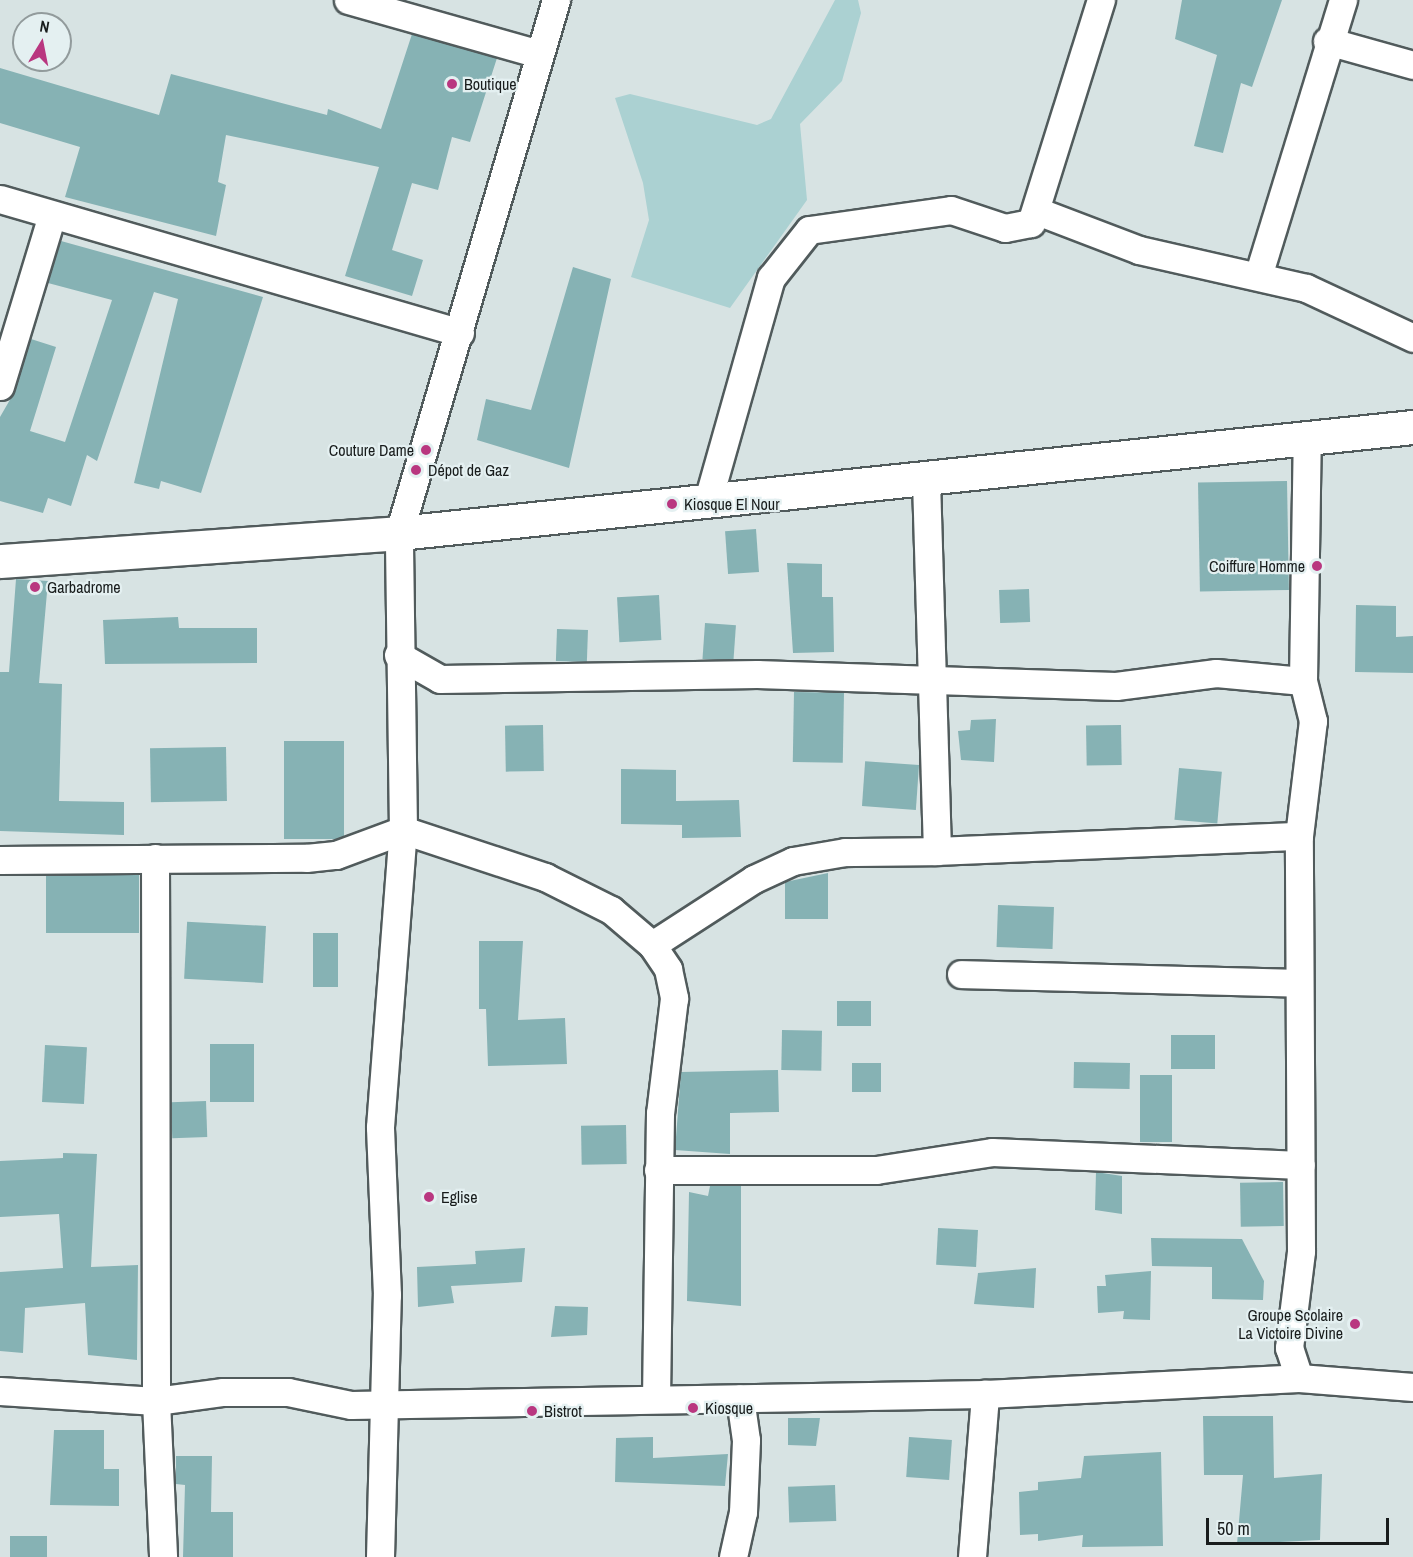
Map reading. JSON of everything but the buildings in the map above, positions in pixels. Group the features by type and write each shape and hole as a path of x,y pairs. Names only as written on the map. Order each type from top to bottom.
{"street":[{"path":"348,0 539,54"},
{"path":"380,1557 386,1403 380,1126 403,830 398,655 399,533 460,333 556,0"},
{"path":"708,500 771,278 809,230 951,210 988,224 1023,227 1037,211 1101,0"},
{"path":"1259,273 1327,41 1342,0"},
{"path":"1327,41 1413,65"},
{"path":"0,199 460,333"},
{"path":"1037,211 1139,250 1259,273 1306,288 1413,338"},
{"path":"0,386 52,215"},
{"path":"0,561 399,533 1307,436 1413,427"},
{"path":"1299,1378 1289,1348 1301,1251 1296,983 1299,836 1313,729 1303,681 1307,436"},
{"path":"926,478 938,850"},
{"path":"398,655 440,679 758,674 933,682 1116,686 1216,673 1303,681"},
{"path":"0,860 336,855 403,830 545,877 611,910 652,945 668,969 674,998 658,1170 656,1396"},
{"path":"652,945 754,879 793,861 845,852 1299,836"},
{"path":"155,858 156,1401 163,1557"},
{"path":"961,974 1296,983"},
{"path":"658,1170 876,1170 992,1152 1300,1166"},
{"path":"0,1391 156,1401 254,1391 351,1405 656,1396 740,1398 985,1394 1299,1378 1413,1387"},
{"path":"972,1557 985,1394"},
{"path":"733,1557 743,1512 746,1440 740,1398"}],"shaded area":[{"path":"835,0 858,0 861,13 842,81 800,124 807,200 730,308 631,277 649,220 643,183 615,98 630,94 757,125 771,119"}],"place":[{"name":"Boutique","path":"452,84"},
{"name":"Couture Dame","path":"426,450"},
{"name":"Dépot de Gaz","path":"416,470"},
{"name":"Kiosque El Nour","path":"672,504"},
{"name":"Coiffure Homme","path":"1317,566"},
{"name":"Garbadrome","path":"35,587"},
{"name":"Eglise","path":"429,1197"},
{"name":"Groupe Scolaire La Victoire Divine","path":"1355,1324"},
{"name":"Kiosque","path":"693,1408"},
{"name":"Bistrot","path":"532,1411"}]}
